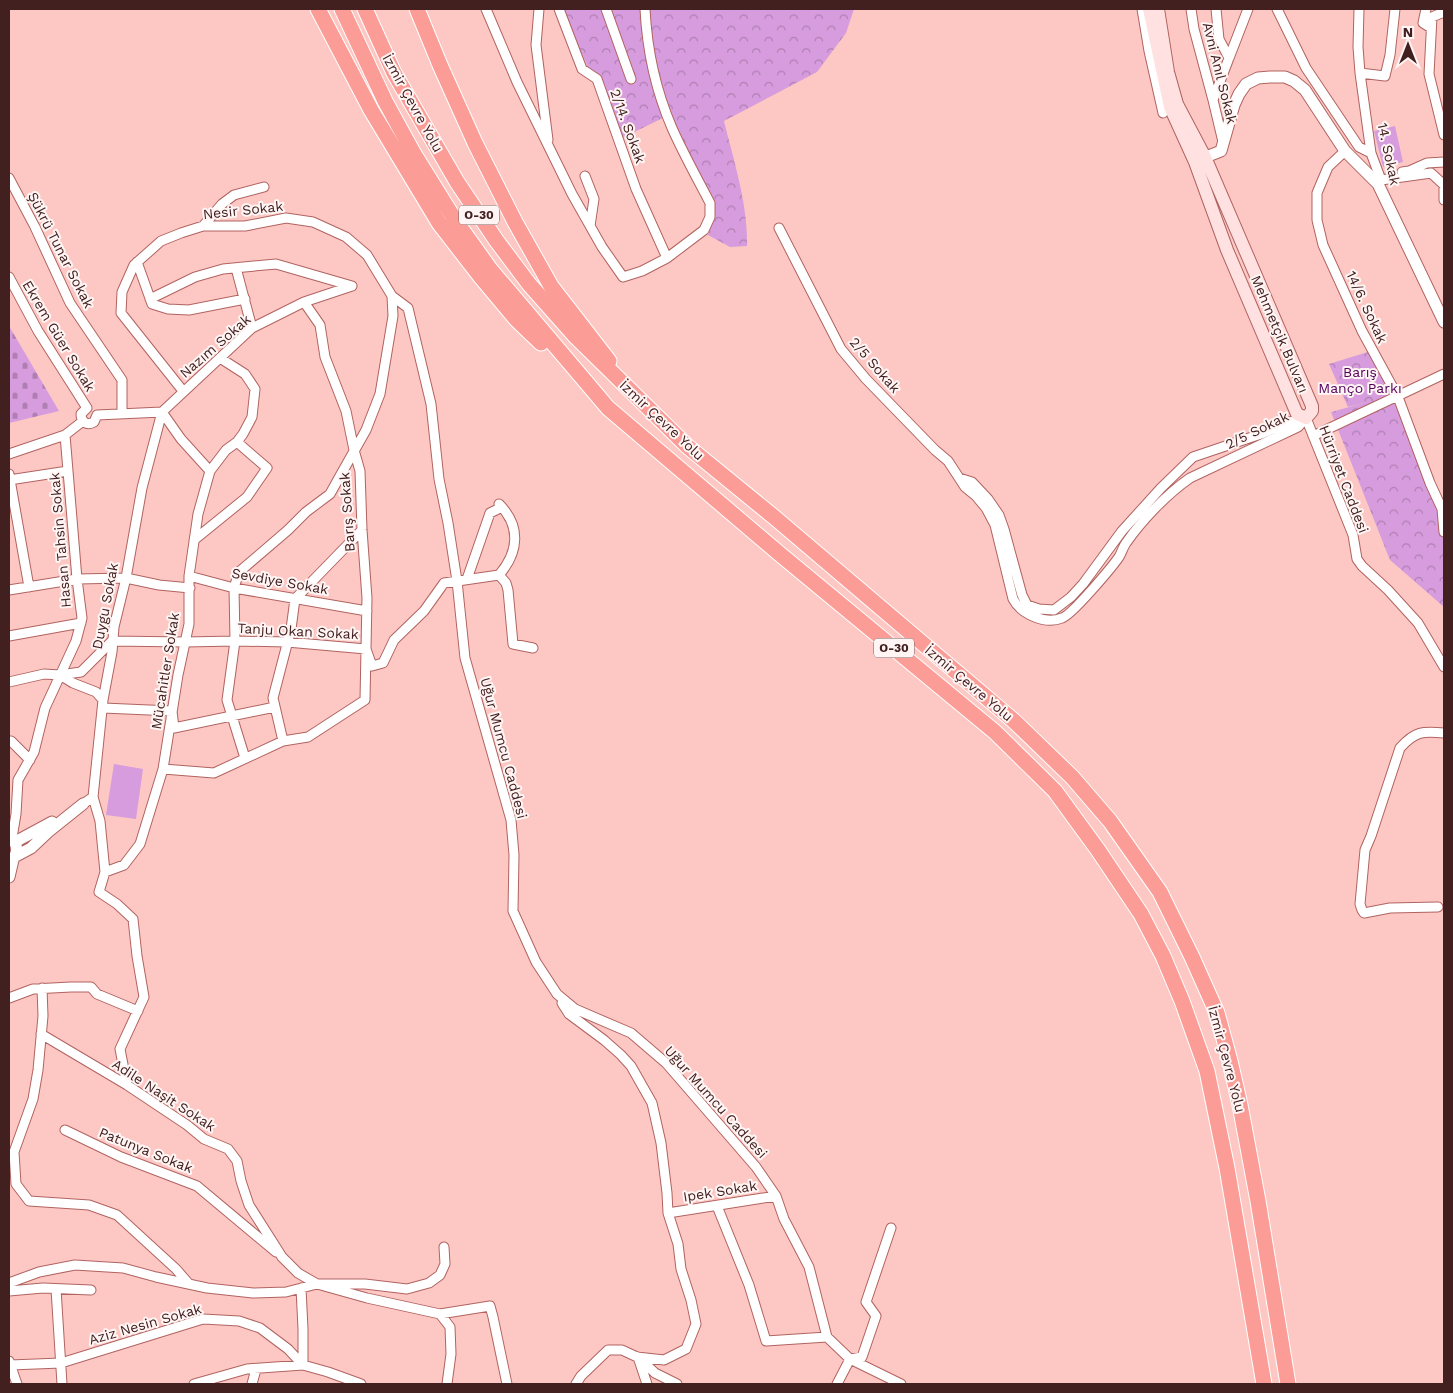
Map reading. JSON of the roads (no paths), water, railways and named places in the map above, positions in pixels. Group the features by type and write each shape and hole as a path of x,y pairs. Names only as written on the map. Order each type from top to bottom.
{"highway":[{"path":"318,9 371,110 438,223 516,319 608,408"},
{"name":"İzmir Çevre Yolu","path":"342,9 385,101 414,154 455,220 490,269 608,408 995,732 1054,791 1141,914 1163,956 1182,1001 1207,1071 1227,1168 1264,1384"},
{"name":"İzmir Çevre Yolu","path":"365,9 394,73 457,182 496,240 529,284 576,338 687,446 1014,720 1072,777 1110,821 1160,892 1217,1013 1230,1061 1258,1201 1288,1384"},
{"path":"417,9 475,143 519,230 551,286 595,340 634,394"}],"main road":[{"name":"Mehmetçik Bulvarı","path":"1149,9 1174,105 1312,406 1312,411 1306,418"},
{"name":"Mehmetçik Bulvarı","path":"1158,9 1174,105"}],"street":[{"path":"486,9 517,82 549,148 602,247 624,277 642,272 667,258 704,230 710,217 710,203 672,128 661,96 650,57 645,9"},
{"path":"538,9 536,44 549,148"},
{"name":"2/14. Sokak","path":"559,9 582,69 597,80 636,188 667,258"},
{"path":"606,9 631,79"},
{"path":"1142,9 1163,113 1174,105"},
{"name":"Avni Anıl Sokak","path":"1191,9 1194,29 1223,144"},
{"path":"1216,9 1219,39 1230,58"},
{"path":"1213,100 1248,9"},
{"path":"1277,9 1306,68 1359,147 1371,153"},
{"name":"14. Sokak","path":"1359,9 1358,47 1360,73 1371,153 1379,180 1444,322"},
{"path":"1360,73 1385,76 1390,55 1394,9"},
{"path":"1426,9 1423,23 1431,28"},
{"path":"1444,12 1432,17 1428,74 1444,135"},
{"path":"1200,160 1220,151 1234,105 1246,84 1258,78 1285,77 1294,81 1305,90 1345,151 1379,180 1431,173 1444,187 1444,200"},
{"path":"1435,98 1444,95"},
{"name":"14/6. Sokak","path":"1345,151 1328,167 1317,193 1317,220 1323,244 1362,331 1398,397 1430,484 1442,509 1444,532"},
{"path":"1379,180 1409,171 1427,163 1444,162"},
{"path":"585,176 594,199 590,226"},
{"name":"Şükrü Tunar Sokak","path":"9,178 35,227 70,303 122,380 122,414"},
{"path":"203,226 222,204 234,195 264,187"},
{"name":"Nesir Sokak","path":"183,392 120,312 122,292 134,265 161,241 203,226 246,226 286,218 313,222 346,237 367,255 392,296"},
{"name":"2/5 Sokak","path":"779,228 841,349 866,379 948,461 965,487 986,508 995,525 1013,599 1023,612 1044,619 1063,618 1079,604 1119,557 1138,528 1174,489 1190,478 1298,427 1306,418"},
{"path":"137,262 152,304 168,309 189,310 245,299"},
{"name":"Nazım Sokak","path":"162,412 252,328 304,302 352,286 276,264 236,268"},
{"path":"150,299 195,277 223,268 236,268 252,328"},
{"name":"Ekrem Güer Sokak","path":"9,277 38,331 87,408"},
{"path":"245,758 227,700 235,641 234,588 238,572 262,553 306,512 330,494 366,430 380,394 393,316 392,296"},
{"name":"Uğur Mumcu Caddesi","path":"392,296 408,308 431,404 439,479 457,581 465,658 511,820 514,855 513,911 536,962 557,994 575,1009 631,1033 666,1063 756,1167 776,1196 784,1219 809,1267 827,1337"},
{"name":"Barış Sokak","path":"283,741 308,737 364,700 367,611 360,471 346,411 325,357 320,325 304,302"},
{"path":"97,415 162,412 181,440 210,471 226,450 237,442 243,434 252,417 255,389 245,374 220,358"},
{"path":"1313,436 1444,374"},
{"path":"87,408 95,410 97,415 96,420 92,424 87,424 83,421 81,414 87,408"},
{"name":"Duygu Sokak","path":"88,800 114,627 126,578 142,488 162,412"},
{"name":"Hürriyet Caddesi","path":"1306,418 1353,535 1357,559 1418,623 1444,667"},
{"name":"2/5 Sokak","path":"959,478 972,482 988,499 999,515 1022,595 1027,605 1038,609 1054,610 1071,597 1083,584 1122,531 1161,488 1193,457 1261,434 1289,422 1306,418"},
{"path":"9,454 65,435 83,421"},
{"name":"Hasan Tahsin Sokak","path":"12,839 18,780 34,752 45,708 76,640 82,618 65,435"},
{"path":"194,540 247,497 267,468 237,442"},
{"path":"29,587 9,478 68,471"},
{"name":"Mücahitler Sokak","path":"105,872 124,864 140,844 163,769 189,624 189,576 198,514 210,471"},
{"path":"457,581 499,575 507,566 512,556 514,543 513,525 508,514 500,505 490,513 467,579"},
{"path":"163,769 214,773 283,741 273,698 291,629 295,599 362,530"},
{"path":"499,575 506,582 508,590 513,644 533,648"},
{"name":"Sevdiye Sokak","path":"189,576 234,588 367,611"},
{"path":"9,590 77,579 126,578 159,585 190,588"},
{"name":"Tanju Okan Sokak","path":"112,641 287,642 366,649 372,666 383,664 394,640 424,611 444,583 457,581"},
{"path":"9,636 81,623"},
{"path":"9,682 44,674 60,675 80,672 112,641"},
{"path":"60,675 72,683 96,692 103,704 172,711 174,728 275,707"},
{"path":"1438,907 1390,908 1364,913 1360,904 1365,850 1400,748 1410,738 1422,732 1444,733"},
{"path":"9,741 12,741 30,760"},
{"path":"9,877 12,860 17,852 12,839 88,800"},
{"path":"12,860 31,848 88,800"},
{"path":"88,800 100,821 105,872 99,892 117,904 133,920 144,997 120,1049 127,1085"},
{"path":"9,998 33,989 71,986 91,987 97,994 138,1011"},
{"path":"42,988 43,1016 38,1070 33,1099 14,1152 16,1184 29,1201 89,1205 117,1215 176,1269 189,1284"},
{"path":"557,994 569,1014 604,1040 631,1066 652,1103 661,1143 668,1214 678,1244 681,1269 696,1324 686,1349 664,1360 638,1357 622,1350 608,1350 581,1376 576,1384"},
{"name":"Adile Naşit Sokak","path":"41,1034 127,1085 187,1125 204,1139 228,1149 238,1161 241,1180 249,1205 282,1257 298,1273 318,1284"},
{"name":"Patunya Sokak","path":"65,1130 121,1157 197,1186 282,1257"},
{"name":"Ipek Sokak","path":"668,1214 776,1196"},
{"path":"717,1206 749,1285 766,1341 827,1337 850,1359 901,1384"},
{"path":"850,1359 862,1357 876,1316 866,1302 891,1228"},
{"path":"9,1283 39,1272 75,1265 123,1268 207,1288 253,1293 286,1292 318,1284 365,1284 407,1289 429,1283 440,1275 445,1264 444,1248"},
{"path":"318,1284 367,1298 440,1314 490,1306 506,1384"},
{"path":"9,1291 43,1288 91,1290"},
{"path":"56,1288 62,1384"},
{"path":"301,1288 303,1365"},
{"path":"440,1314 450,1327 451,1354 447,1384"},
{"name":"Aziz Nesin Sokak","path":"9,1363 61,1363 203,1319 239,1321 260,1328 288,1349 303,1365"},
{"path":"638,1357 647,1384"},
{"path":"638,1357 655,1373 676,1384"},
{"path":"837,1384 850,1359"},
{"path":"9,1363 17,1384"},
{"path":"194,1384 247,1369 303,1365 361,1384"},
{"path":"252,1384 256,1368"}],"park label":[{"name":"Barış Manço Parkı","path":"1360,380"}]}
